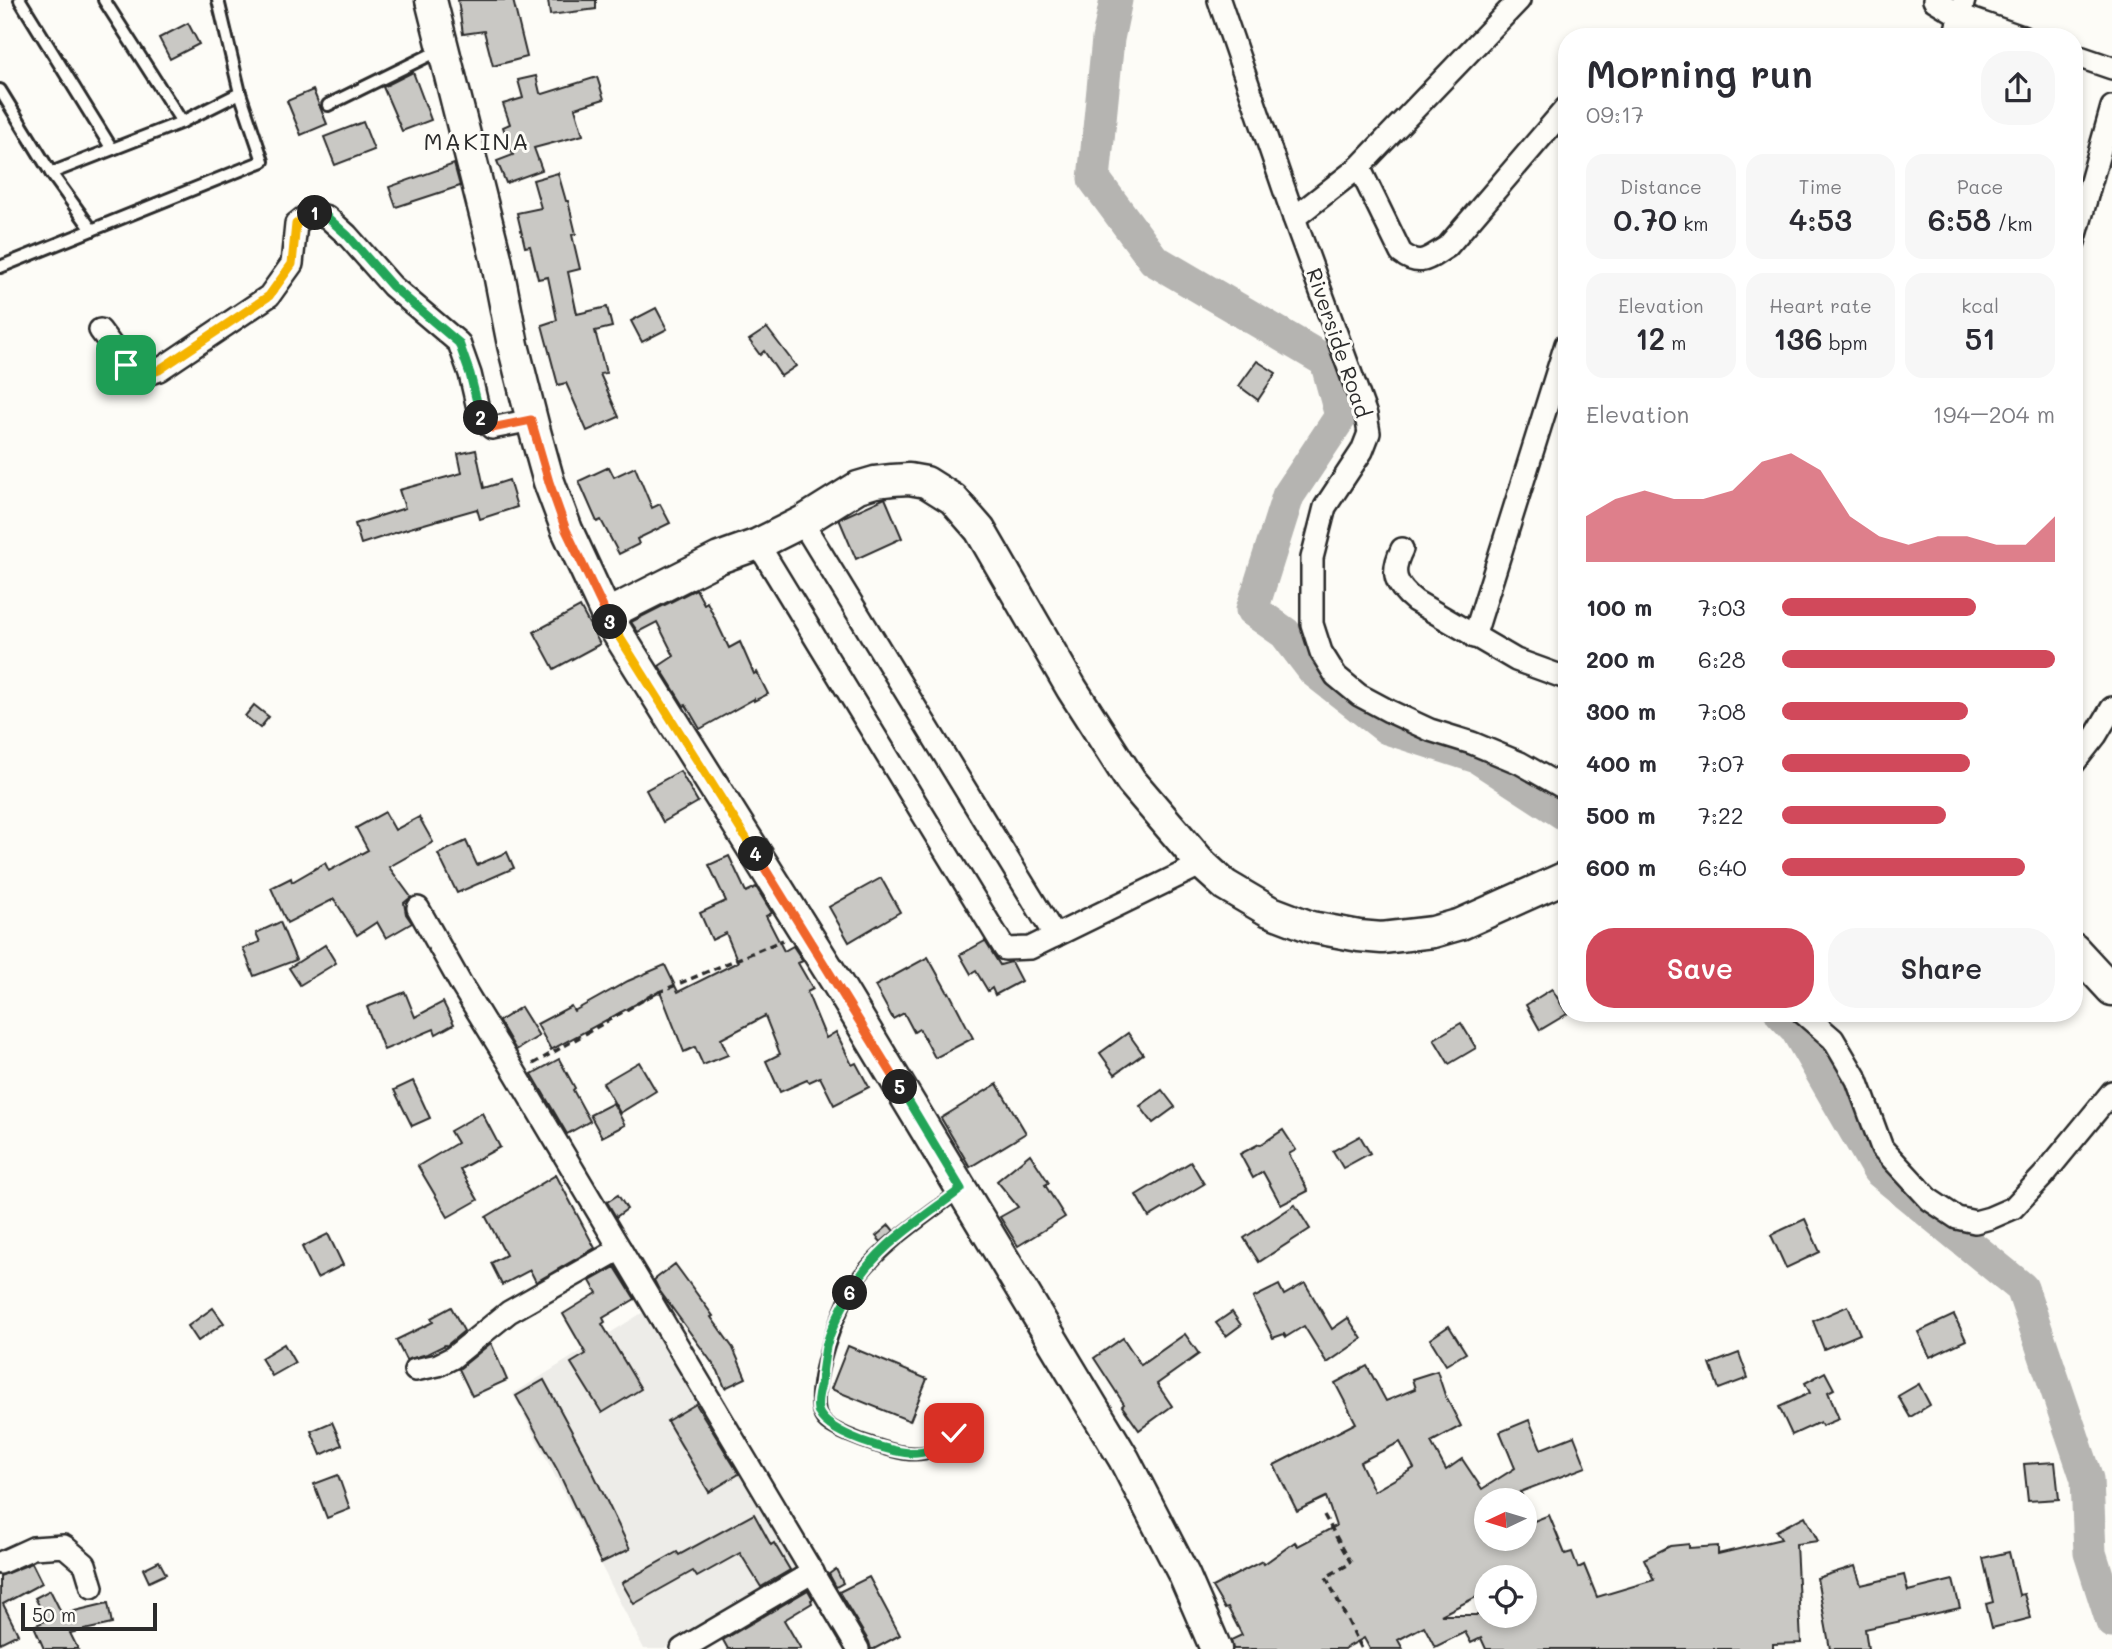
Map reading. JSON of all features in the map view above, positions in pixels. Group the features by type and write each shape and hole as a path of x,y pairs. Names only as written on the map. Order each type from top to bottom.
{"main road":[{"path":"431,0 496,258 531,420 566,530 606,615 804,931 1124,1460 1179,1565 1216,1649"},
{"path":"606,615 719,558 758,544 802,522 858,487 875,482 909,479 926,482 953,499 980,530 1072,689 1130,781 1202,864 1226,885 1269,911 1329,931 1382,937 1433,932 1461,924 1558,881"},
{"path":"2083,959 2112,990"}],"street":[{"name":"Riverside Road","path":"1219,0 1366,415 1368,433 1363,451 1325,507 1312,558 1312,624 1321,652 1336,676 1359,695 1430,730 1472,743 1520,763 1558,784"},
{"path":"1294,218 1359,167 1519,0"},
{"path":"1934,0 1962,7 2004,28"},
{"path":"1956,28 1962,7"},
{"path":"2083,58 2112,68"},
{"path":"2083,210 2112,107"},
{"path":"1359,167 1401,253 1411,260 1421,261 1447,247 1558,117"},
{"path":"100,330 126,365 142,376 159,370 269,296 292,264 296,224 311,212 327,217 347,235 392,286 459,343 470,374 480,417 492,428 531,420"},
{"path":"1474,637 1558,369"},
{"path":"802,522 1055,936"},
{"path":"758,544 1005,949 1030,948 1202,864"},
{"path":"1402,550 1397,559 1395,575 1404,592 1436,615 1516,660 1558,675"},
{"path":"2083,752 2112,708"},
{"path":"418,908 857,1648"},
{"path":"1813,1022 1833,1039 1857,1080 1882,1148 1930,1200 1957,1218 1975,1222 2013,1208 2112,1092"},
{"path":"415,1370 438,1365 452,1358 509,1312 620,1249"},
{"path":"0,1563 33,1548 64,1546 85,1564 92,1587"},
{"path":"682,1649 813,1572"}],"lane":[{"path":"20,0 112,149"},
{"path":"104,0 182,122"},
{"path":"0,267 263,161 240,93 218,0"},
{"path":"328,105 444,48"},
{"path":"0,90 51,173 92,230"},
{"path":"51,173 182,122 240,93"},
{"path":"954,1433 933,1450 902,1453 835,1428 823,1420 818,1410 818,1399 827,1346 835,1322 859,1276 887,1247 961,1189"}],"path":[{"path":"516,1074 652,995 804,931"},
{"path":"1324,1515 1351,1563 1326,1577 1362,1649"}],"shaded area":[{"path":"645,1311 797,1569 664,1649 644,1649 513,1394"}],"building":[{"path":"458,0 513,0 527,57 493,66 484,31 463,34"},
{"path":"548,0 596,0 596,9 550,15"},
{"path":"188,23 199,44 170,59 159,38"},
{"path":"413,72 431,120 402,131 383,87"},
{"path":"536,76 540,93 543,94 597,77 604,99 575,108 583,135 534,148 542,170 506,183 497,161 513,155 503,127 510,124 503,104 523,98 518,80"},
{"path":"313,90 327,124 301,135 287,101"},
{"path":"363,122 374,150 335,165 324,137"},
{"path":"454,164 460,186 396,207 389,187"},
{"path":"558,173 576,234 572,235 580,269 568,272 577,314 607,307 612,327 595,331 606,373 600,374 619,417 587,431 566,383 558,385 542,325 557,320 548,277 538,279 530,246 525,247 517,213 541,208 533,180"},
{"path":"656,308 667,329 642,342 631,321"},
{"path":"767,328 796,366 781,376 764,351 760,355 749,340"},
{"path":"1257,361 1276,373 1258,400 1239,386"},
{"path":"476,450 484,488 509,480 517,507 480,519 477,509 361,544 355,524 405,508 399,490 462,473 458,454"},
{"path":"609,467 614,477 635,467 652,508 660,504 670,523 637,539 639,544 619,554 601,520 597,522 579,481"},
{"path":"885,498 902,538 856,559 839,519"},
{"path":"696,589 704,604 707,602 729,648 740,642 754,674 757,672 768,694 700,729 659,666 674,656 657,622 638,632 631,622"},
{"path":"580,607 600,644 554,669 534,632"},
{"path":"254,705 269,717 260,728 245,716"},
{"path":"680,771 698,802 663,822 646,790"},
{"path":"385,812 395,830 419,817 433,842 389,867 411,897 404,903 406,914 412,923 386,938 377,922 357,935 334,899 287,923 271,888 291,878 292,882 325,863 329,871 368,850 356,828"},
{"path":"466,841 477,865 507,852 514,868 457,893 438,854"},
{"path":"729,856 746,892 756,887 772,913 766,916 784,951 793,946 803,961 798,963 813,989 807,992 826,1038 836,1032 852,1065 856,1063 869,1087 834,1105 820,1077 780,1092 766,1061 780,1054 765,1016 721,1039 728,1055 703,1065 695,1047 684,1052 660,991 551,1050 537,1024 571,1006 574,1011 628,981 665,965 678,992 738,962 726,933 712,940 700,913 726,901 709,865"},
{"path":"881,878 900,912 849,942 829,907"},
{"path":"280,922 296,960 254,976 243,948 260,942 256,933"},
{"path":"985,941 1000,965 1011,962 1021,981 995,995 992,988 988,991 976,971 971,974 960,955"},
{"path":"325,945 336,963 300,985 289,968"},
{"path":"928,957 973,1038 935,1058 922,1033 919,1029 914,1032 904,1013 893,1019 875,986"},
{"path":"1552,989 1558,999 1558,1019 1540,1030 1526,1005"},
{"path":"405,992 415,1017 443,1002 454,1024 436,1034 434,1029 384,1050 367,1007"},
{"path":"521,1007 539,1036 516,1050 499,1021"},
{"path":"1461,1023 1476,1048 1449,1064 1434,1039"},
{"path":"1128,1033 1143,1054 1115,1074 1100,1053"},
{"path":"559,1059 590,1121 567,1134 532,1074"},
{"path":"639,1062 656,1091 620,1113 603,1083"},
{"path":"413,1081 430,1118 412,1126 394,1090"},
{"path":"997,1084 1026,1133 970,1167 941,1118"},
{"path":"1162,1090 1175,1107 1153,1123 1140,1106"},
{"path":"613,1103 625,1125 602,1137 590,1115"},
{"path":"482,1113 500,1147 460,1169 478,1200 448,1217 418,1166 457,1143 450,1131"},
{"path":"1283,1130 1296,1150 1289,1154 1308,1191 1281,1205 1263,1172 1253,1178 1240,1154"},
{"path":"1360,1136 1370,1153 1343,1168 1333,1151"},
{"path":"1030,1154 1049,1183 1045,1185 1065,1217 1018,1246 1000,1217 1018,1207 997,1181"},
{"path":"1191,1162 1204,1184 1149,1217 1136,1195"},
{"path":"556,1175 595,1248 536,1282 530,1270 502,1285 491,1263 506,1255 486,1217"},
{"path":"618,1195 627,1209 616,1217 607,1202"},
{"path":"1295,1205 1310,1229 1259,1262 1244,1238"},
{"path":"1805,1219 1820,1252 1786,1268 1771,1235"},
{"path":"889,1225 894,1231 881,1242 876,1236"},
{"path":"328,1234 343,1265 317,1278 302,1247"},
{"path":"675,1264 733,1348 746,1378 725,1388 718,1371 659,1290 654,1280"},
{"path":"615,1267 635,1299 603,1318 605,1322 602,1324 641,1389 602,1413 571,1363 586,1354 563,1314 597,1293 590,1281"},
{"path":"1305,1283 1332,1329 1348,1318 1362,1339 1327,1363 1304,1326 1286,1337 1284,1334 1273,1338 1253,1298 1279,1285 1284,1295"},
{"path":"1848,1306 1860,1334 1824,1349 1813,1321"},
{"path":"451,1307 464,1331 446,1346 406,1360 396,1340 433,1322 431,1318"},
{"path":"213,1308 224,1323 198,1341 188,1326"},
{"path":"1232,1312 1241,1325 1226,1336 1216,1323"},
{"path":"1954,1315 1966,1340 1930,1357 1918,1332"},
{"path":"1449,1326 1466,1353 1446,1365 1430,1339"},
{"path":"1185,1334 1199,1354 1157,1384 1172,1406 1139,1430 1094,1358 1123,1338 1141,1365"},
{"path":"491,1343 507,1380 472,1396 459,1369"},
{"path":"284,1344 295,1363 272,1376 261,1358"},
{"path":"848,1346 927,1379 910,1421 831,1389"},
{"path":"1739,1353 1748,1378 1719,1389 1710,1364"},
{"path":"1367,1366 1386,1401 1415,1389 1412,1379 1437,1371 1445,1395 1461,1426 1431,1442 1446,1470 1462,1459 1481,1488 1474,1488 1474,1551 1537,1551 1537,1520 1549,1515 1565,1554 1572,1552 1578,1568 1584,1565 1597,1597 1654,1580 1644,1559 1670,1546 1718,1546 1718,1554 1781,1539 1776,1531 1805,1516 1818,1541 1796,1544 1801,1643 1773,1644 1773,1649 1486,1649 1481,1638 1471,1643 1465,1632 1435,1647 1424,1626 1398,1640 1403,1649 1370,1649 1364,1638 1344,1649 1233,1649 1231,1640 1242,1635 1228,1608 1225,1609 1212,1587 1262,1561 1264,1564 1295,1542 1298,1546 1336,1526 1326,1497 1297,1511 1274,1465 1356,1423 1335,1383","holes":["1400,1442 1414,1468 1374,1491 1360,1462"]},
{"path":"1825,1372 1834,1389 1828,1392 1839,1419 1822,1426 1820,1422 1792,1435 1779,1407 1810,1393 1805,1383"},
{"path":"544,1380 630,1549 601,1563 558,1471 516,1396"},
{"path":"1919,1384 1930,1405 1910,1417 1898,1396"},
{"path":"696,1404 739,1474 709,1492 667,1421"},
{"path":"1529,1420 1541,1449 1574,1436 1586,1467 1531,1488 1484,1488 1515,1468 1500,1432"},
{"path":"332,1422 342,1445 321,1455 311,1431"},
{"path":"2055,1462 2059,1499 2028,1501 2024,1464"},
{"path":"338,1475 350,1509 327,1518 314,1484"},
{"path":"754,1514 771,1545 774,1543 790,1570 761,1587 740,1553 697,1577 693,1571 634,1604 622,1583"},
{"path":"2009,1552 2019,1595 2024,1594 2031,1618 1992,1628 1986,1604 1993,1602 1983,1558"},
{"path":"159,1561 166,1574 149,1582 143,1569"},
{"path":"32,1563 42,1583 3,1604 18,1634 0,1643 0,1576"},
{"path":"1855,1566 1861,1585 1904,1575 1908,1591 1953,1580 1960,1608 1865,1629 1868,1649 1830,1649 1817,1578"},
{"path":"836,1569 843,1583 836,1587 829,1574"},
{"path":"869,1577 900,1635 874,1649 871,1649 839,1592"},
{"path":"50,1590 62,1614 108,1603 112,1624 70,1633 78,1649 44,1649 34,1626 47,1620 35,1598"},
{"path":"808,1590 813,1599 812,1603 784,1620 801,1649 728,1649 723,1640"}],"waterway":[{"path":"1116,0 1108,39 1094,179 1154,260 1326,361 1341,416 1288,496 1252,610 1285,633 1314,671 1387,728 1477,757 1558,810"},
{"path":"1789,1022 1878,1170 2022,1288 2087,1479 2090,1553 2112,1622"}],"district":[{"name":"MAKINA","path":"477,142"}],"route":[{"path":"126,365 142,376 159,370 269,296 292,264 296,224 311,212 327,217 347,235 392,286 459,343 470,374 480,417 492,428 531,420 566,530 607,616 839,986 961,1189 887,1247 859,1276 835,1322 827,1346 818,1410 823,1420 835,1428 902,1453 933,1450 954,1433"}]}
